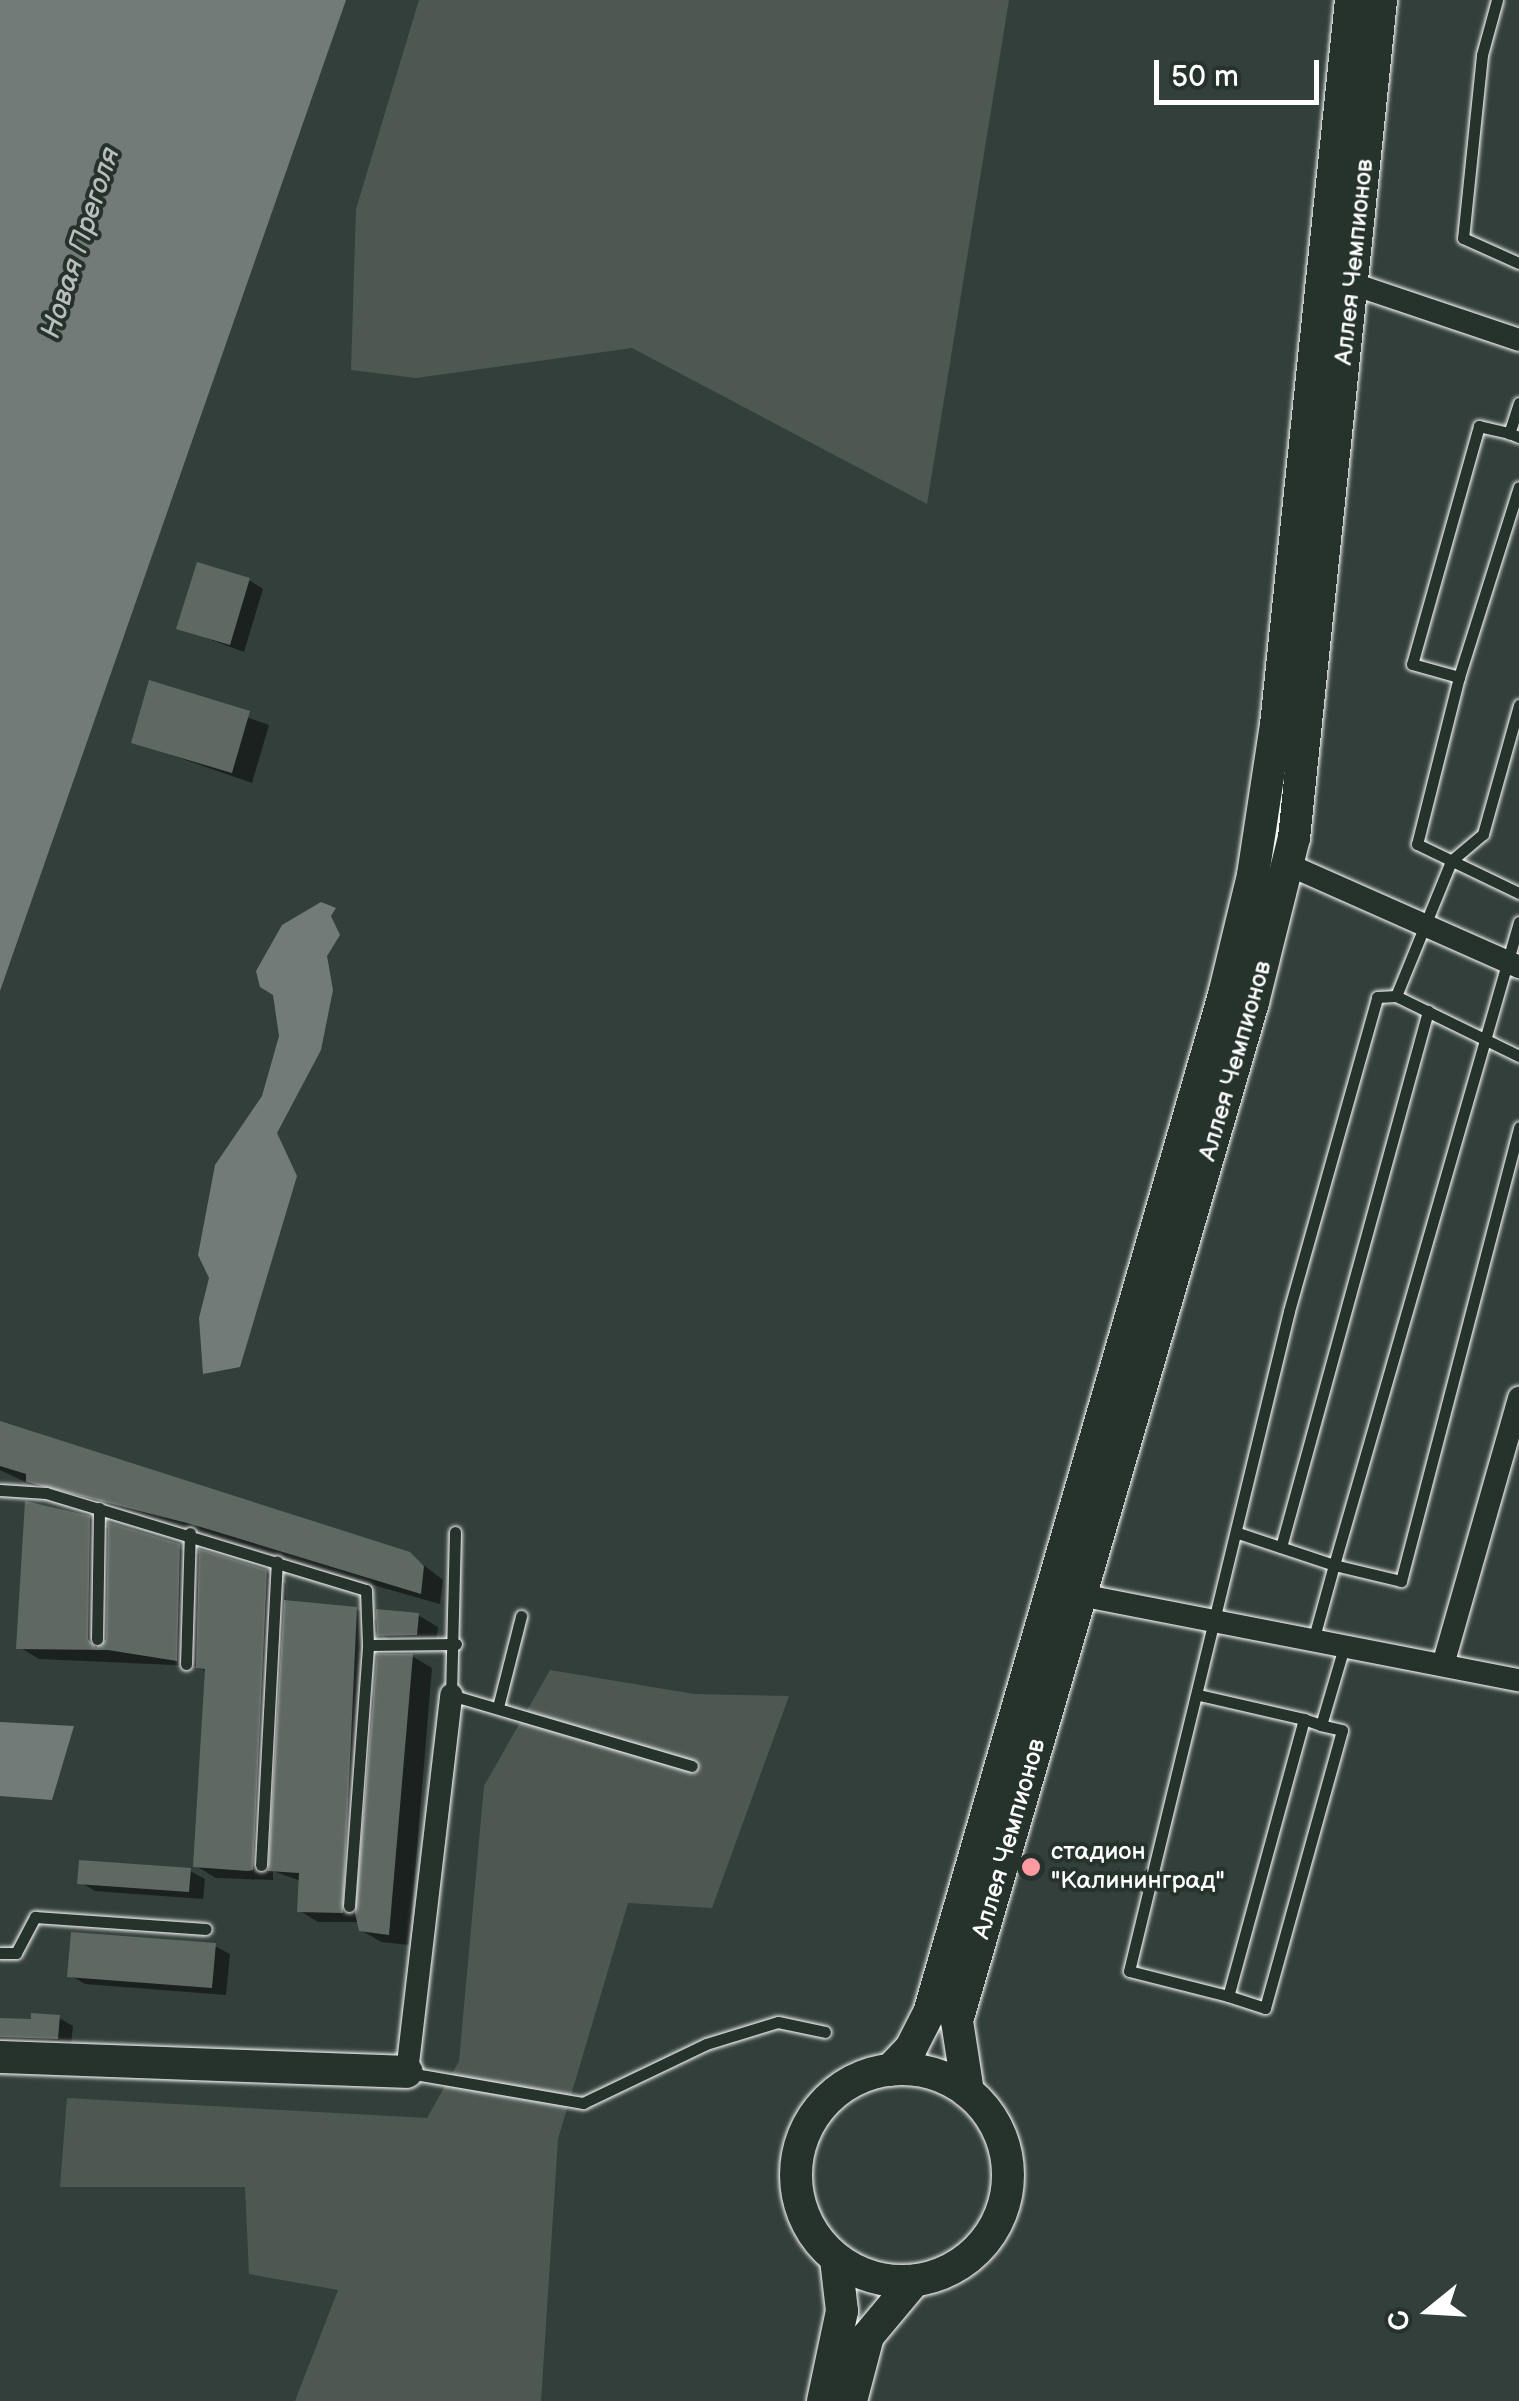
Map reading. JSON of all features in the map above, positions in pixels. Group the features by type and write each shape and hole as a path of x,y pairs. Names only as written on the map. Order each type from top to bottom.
{"main road":[{"name":"Аллея Чемпионов","path":"823,2401 842,2310 836,2259 801,2208 800,2146 834,2094 890,2070 911,2048 929,2014 1224,995 1253,875 1276,724 1351,0"},
{"name":"Аллея Чемпионов","path":"852,2401 868,2336 914,2281 971,2257 1004,2205 1004,2143 968,2092 957,2020 1288,865 1306,760 1381,0"},
{"path":"0,2057 407,2072"},
{"path":"890,2070 932,2073 968,2092"},
{"path":"836,2259 873,2278 914,2281"}],"street":[{"path":"1353,284 1519,340"},
{"path":"1288,865 1512,964"},
{"path":"1442,1665 1519,1398"},
{"path":"1080,1596 1519,1680"},
{"path":"407,2072 451,1695"}],"lane":[{"path":"1497,0 1482,55 1463,238 1519,263"},
{"path":"1459,676 1412,664 1479,426 1514,435 1519,403"},
{"path":"1519,487 1459,676 1417,844 1519,893"},
{"path":"1396,996 1428,926 1451,861 1483,834 1519,706"},
{"path":"1314,1641 1482,1036 1512,964 1519,922"},
{"path":"1199,1695 1342,1730 1265,2008 1129,1970 1199,1695 1218,1623 1289,1311 1377,997 1396,996 1519,1056"},
{"path":"1282,1547 1428,1011"},
{"path":"1238,1532 1400,1582 1519,1127"},
{"path":"0,1490 46,1493 190,1533 366,1590 368,1645 350,1906"},
{"path":"98,1639 99,1508"},
{"path":"455,1532 456,1644 451,1695 692,1766"},
{"path":"186,1664 190,1533"},
{"path":"261,1865 278,1561"},
{"path":"498,1707 520,1616"},
{"path":"368,1645 456,1644"},
{"path":"1321,1725 1344,1647"},
{"path":"1228,1996 1304,1719"},
{"path":"0,1953 16,1953 34,1917 206,1929"},
{"path":"407,2072 583,2103 706,2044 778,2022 824,2032"}],"shaded area":[{"path":"419,0 1009,0 927,504 632,348 416,378 351,370 356,209"},
{"path":"550,1670 694,1694 789,1696 712,1908 628,1903 558,2139 541,2401 295,2401 338,2290 249,2274 245,2187 60,2187 67,2098 427,2118 459,2061 484,1786"}],"water":[{"name":"Новая Преголя","path":"0,0 346,0 0,991"},
{"path":"321,902 336,908 331,916 340,935 327,956 333,990 321,1050 277,1133 297,1176 240,1367 203,1374 199,1318 209,1278 198,1255 215,1165 262,1096 279,1036 273,995 260,987 256,971 282,925"},
{"path":"0,1722 74,1726 52,1800 0,1796"}],"building":[{"path":"197,562 250,578 230,645 176,629"},
{"path":"149,680 250,711 232,773 131,743"},
{"path":"0,1421 410,1552 424,1566 421,1594 191,1524 26,1482 26,1474 0,1466"},
{"path":"25,1501 90,1516 88,1639 96,1648 106,1639 108,1522 180,1544 177,1661 108,1650 16,1649"},
{"path":"199,1549 267,1570 253,1870 248,1871 193,1867 205,1669 196,1668"},
{"path":"284,1600 357,1607 343,1913 297,1912 299,1873 268,1871"},
{"path":"376,1609 419,1613 417,1635 377,1636"},
{"path":"377,1654 413,1654 389,1935 359,1931 355,1913"},
{"path":"79,1860 191,1868 189,1892 77,1884"},
{"path":"71,1932 216,1943 212,1988 67,1977"},
{"path":"31,2013 60,2015 58,2039 0,2037 0,2018 31,2019"}],"place":[{"name":"стадион \"Калининград\"","path":"1031,1867"}]}
